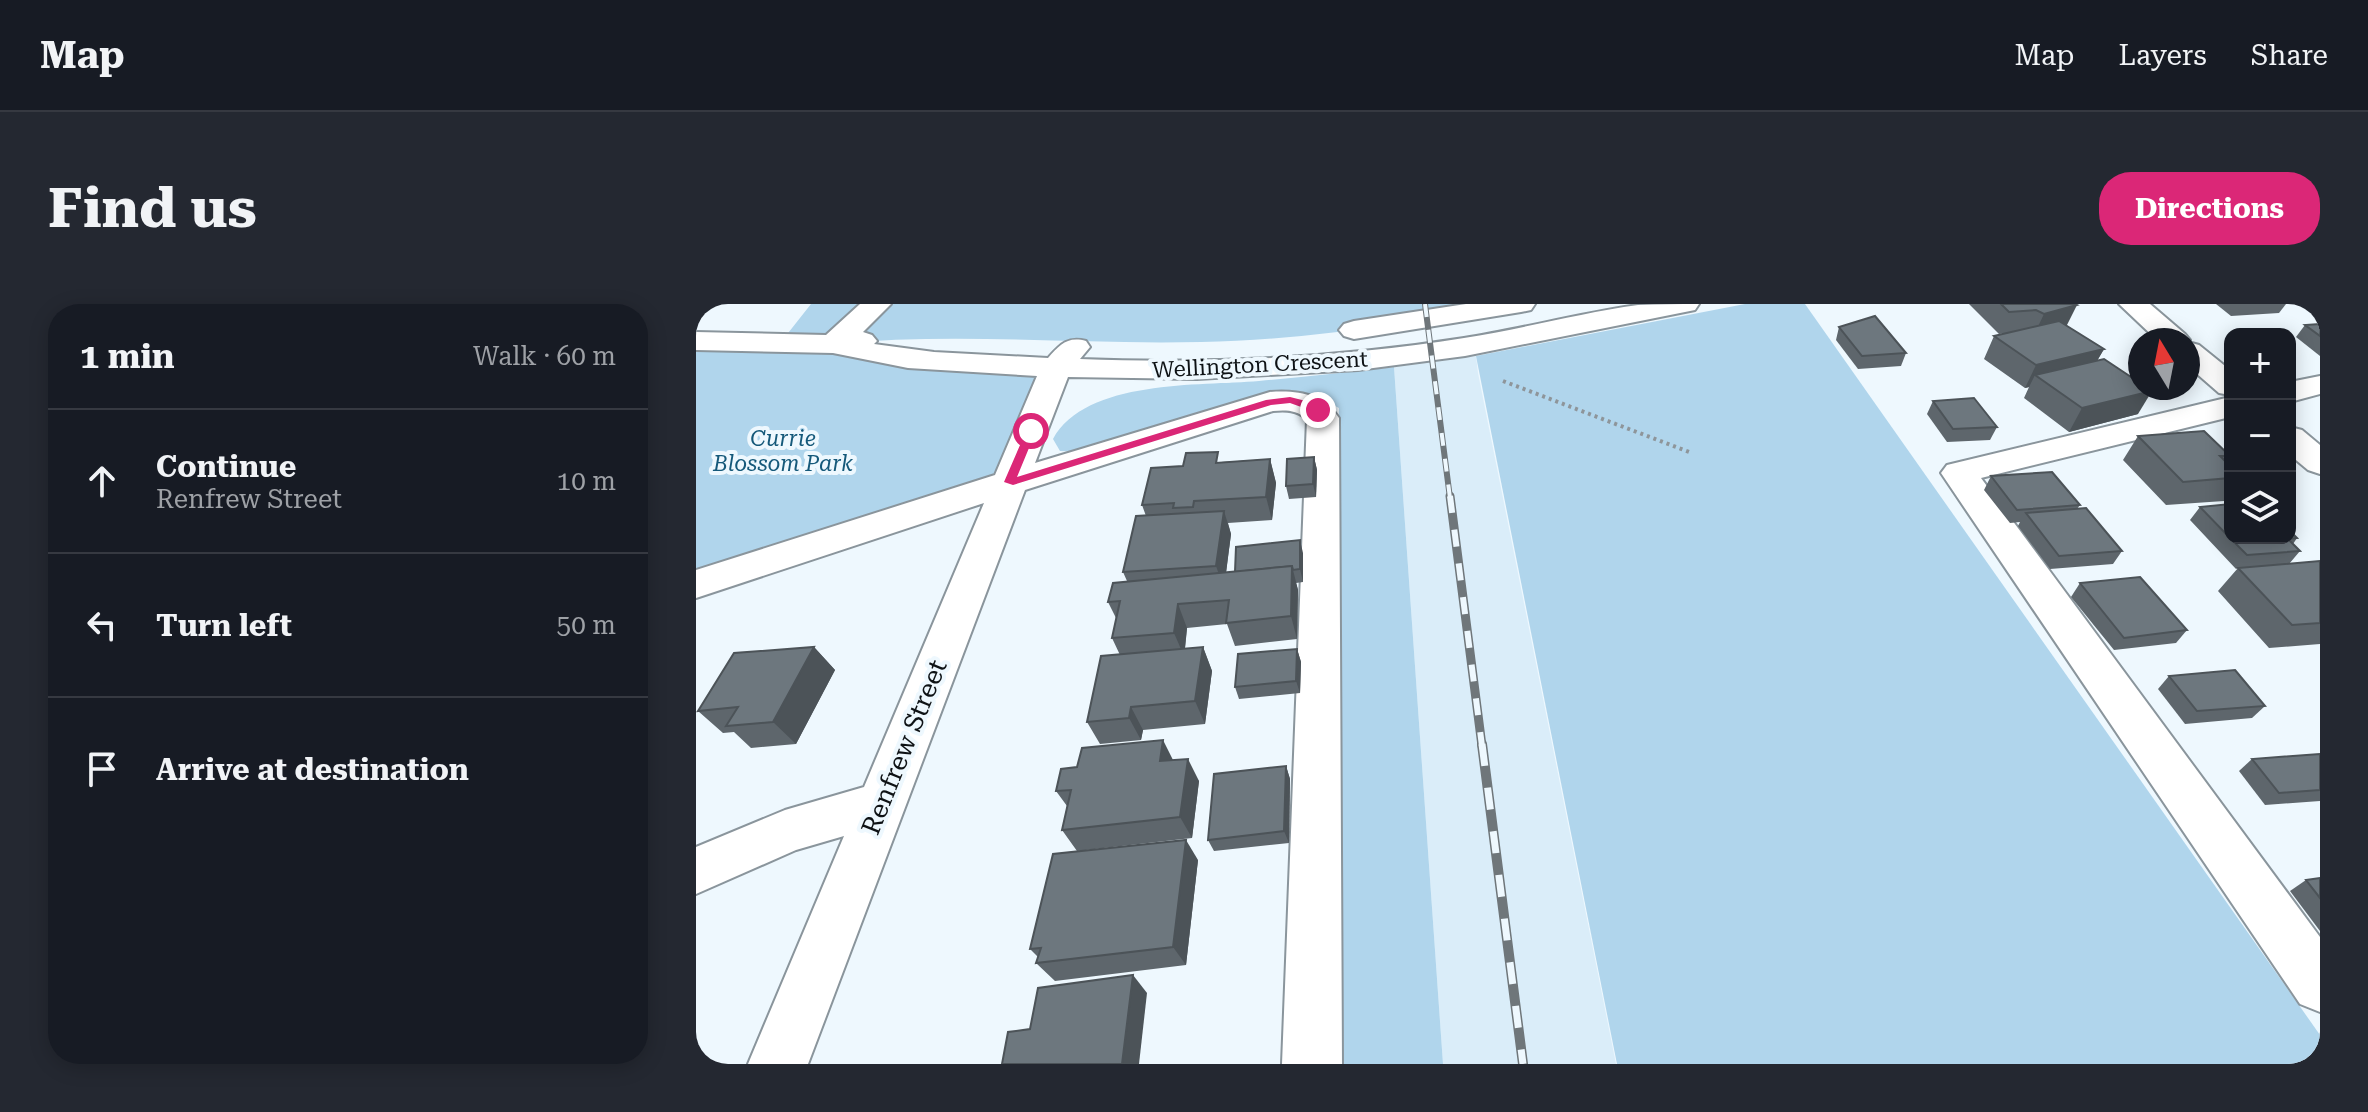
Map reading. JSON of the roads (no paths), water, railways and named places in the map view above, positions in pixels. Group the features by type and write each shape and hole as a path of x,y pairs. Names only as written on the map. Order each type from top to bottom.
{"street":[{"path":"833,344 877,304"},
{"name":"Wellington Crescent","path":"1325,333 1521,304"},
{"name":"Wellington Crescent","path":"833,344 874,356 1166,372 1291,366 1431,351 1685,304"},
{"path":"2133,304 2161,328"},
{"name":"Wellington Crescent","path":"696,341 833,344 895,338 1078,343 1221,341"},
{"name":"Renfrew Street","path":"778,1064 1056,368 1078,343"},
{"path":"2200,361 2224,381"},
{"name":"Renfrew Street","path":"1031,431 1064,406 1090,393 1121,381 1166,372"},
{"path":"2296,391 2320,385"},
{"path":"696,584 1009,482 1270,402 1290,400 1318,410 1323,418 1312,1064"},
{"path":"2224,408 1959,473 2320,984"},
{"path":"2296,442 2320,463"},
{"path":"696,871 785,832 882,803"}],"railway":[{"path":"1425,304 1450,498"},
{"path":"1450,496 1482,746"},
{"path":"1482,744 1523,1064"}],"park label":[{"name":"Currie Blossom Park","path":"783,450"}]}
